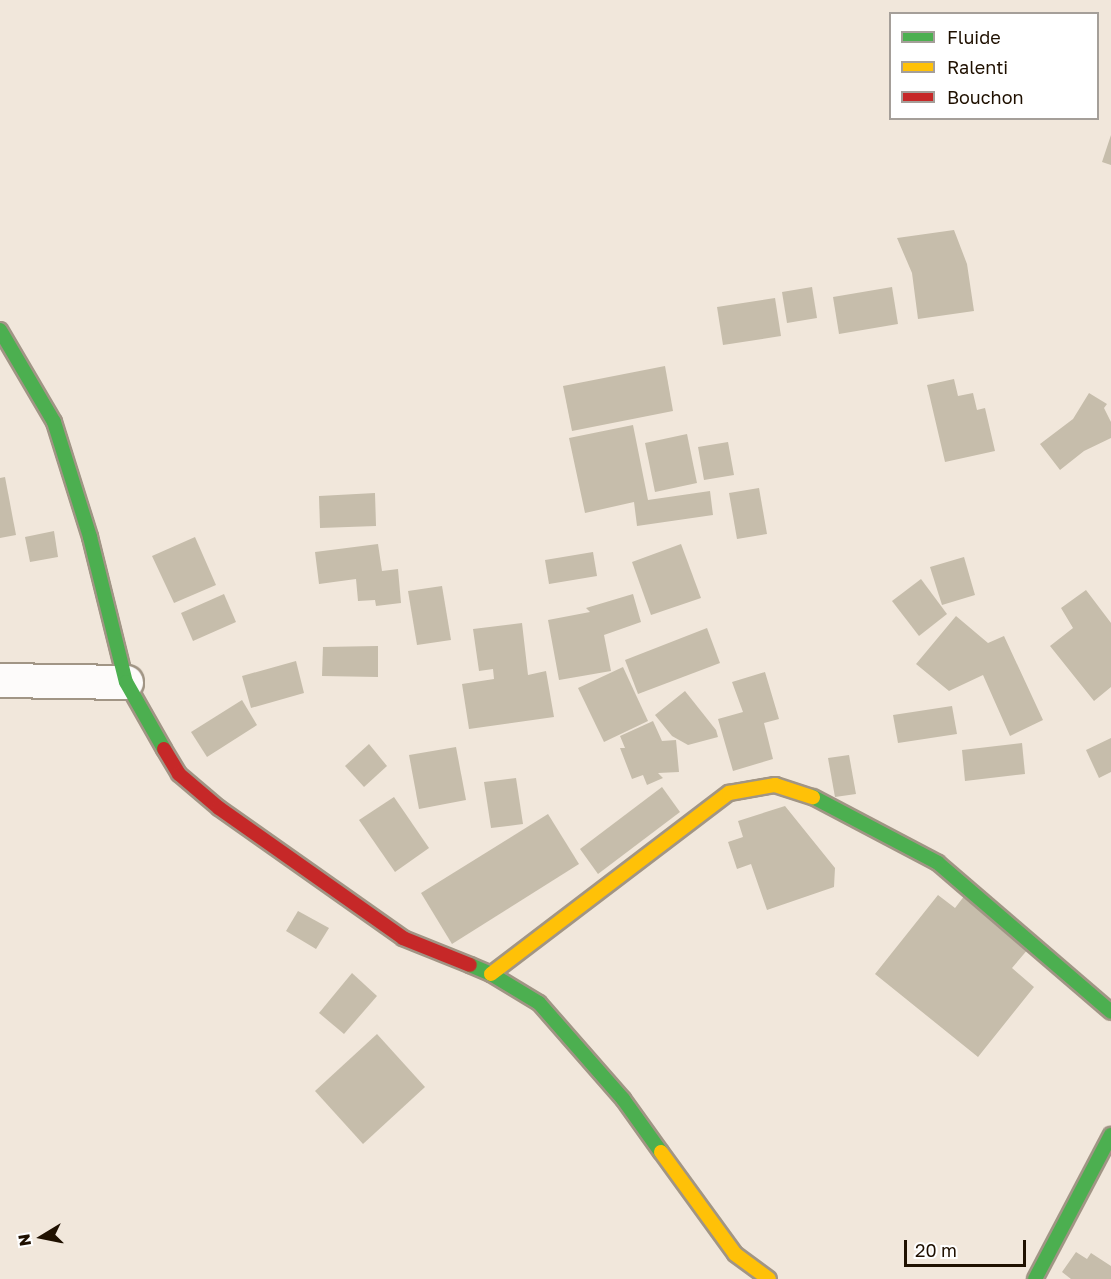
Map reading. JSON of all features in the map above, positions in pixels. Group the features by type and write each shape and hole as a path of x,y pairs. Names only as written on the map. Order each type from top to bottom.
{"street":[{"path":"0,330 54,422 90,537 126,682 179,774 219,808 404,938 491,974 539,1003 623,1099 735,1254 769,1279"},
{"path":"0,680 126,682"},
{"path":"491,974 729,793 775,785 819,799 938,863 1111,1012"},
{"path":"1035,1279 1111,1136"}],"building":[{"path":"1111,135 1111,165 1102,162"},
{"path":"954,230 967,264 974,311 918,319 912,273 897,238"},
{"path":"812,287 817,318 787,323 782,292"},
{"path":"892,287 898,324 839,334 833,297"},
{"path":"775,298 781,336 723,345 717,307"},
{"path":"665,366 673,411 572,431 563,386"},
{"path":"954,379 958,396 973,393 977,410 985,408 995,451 945,462 927,385"},
{"path":"1089,393 1107,404 1104,408 1111,422 1111,438 1084,451 1060,470 1040,444 1073,419"},
{"path":"633,425 648,500 710,491 713,515 637,526 634,502 585,513 569,438"},
{"path":"687,434 697,483 655,492 645,443"},
{"path":"728,442 734,475 704,480 698,447"},
{"path":"5,477 16,535 0,538 0,478"},
{"path":"759,488 767,534 737,539 729,493"},
{"path":"375,493 376,526 320,528 319,496"},
{"path":"54,531 58,557 30,562 25,537"},
{"path":"195,537 216,585 174,603 152,556"},
{"path":"378,544 382,571 398,569 401,603 376,606 375,600 358,601 356,579 319,584 315,552"},
{"path":"681,544 701,598 651,615 632,562"},
{"path":"593,552 597,576 549,584 545,560"},
{"path":"964,557 975,595 942,605 930,567"},
{"path":"921,579 947,614 919,636 892,601"},
{"path":"442,586 451,640 417,645 408,591"},
{"path":"1086,590 1111,623 1111,687 1094,701 1050,646 1073,628 1061,608"},
{"path":"224,594 236,622 193,641 181,613"},
{"path":"633,594 641,622 604,635 611,671 559,680 548,620 590,612 586,608"},
{"path":"956,616 988,643 1004,636 1043,720 1010,736 983,675 949,691 916,664"},
{"path":"522,623 528,675 546,671 554,717 469,729 462,684 494,679 493,669 479,671 473,629"},
{"path":"707,628 720,663 638,694 625,660"},
{"path":"378,646 378,677 322,676 323,647"},
{"path":"296,661 304,693 251,708 242,676"},
{"path":"623,667 648,721 604,742 578,688"},
{"path":"765,672 779,719 764,723 773,759 733,771 718,719 743,712 732,682"},
{"path":"685,691 716,730 718,737 688,745 672,736 655,715"},
{"path":"242,700 257,725 207,757 191,732"},
{"path":"952,706 957,734 898,743 893,715"},
{"path":"653,721 662,741 676,740 679,772 658,773 663,778 647,785 643,775 632,779 620,748 625,748 620,736"},
{"path":"1111,738 1111,772 1099,778 1086,750"},
{"path":"1022,743 1025,774 965,781 962,750"},
{"path":"369,744 387,766 364,787 345,766"},
{"path":"456,747 466,800 419,809 409,755"},
{"path":"849,755 856,794 835,797 828,758"},
{"path":"516,778 523,824 491,828 484,782"},
{"path":"662,787 680,812 598,874 580,849"},
{"path":"394,797 429,848 395,872 359,820"},
{"path":"785,806 835,868 834,887 767,910 751,864 737,869 728,842 743,837 738,821"},
{"path":"548,814 579,864 452,944 421,893"},
{"path":"938,895 955,908 965,895 1029,948 1012,968 1034,987 978,1057 875,974"},
{"path":"298,911 329,928 316,949 286,931"},
{"path":"352,973 377,996 344,1034 319,1013"},
{"path":"377,1034 425,1087 363,1144 315,1091"},
{"path":"1076,1252 1087,1259 1091,1253 1111,1266 1111,1279 1071,1279 1062,1272"}],"traffic: fast":[{"path":"0,330 54,422 90,537 126,682 164,749"},
{"path":"813,797 938,863 1111,1012"},
{"path":"470,965 491,974 539,1003 623,1099 661,1152"},
{"path":"1035,1279 1111,1135"}],"traffic: slow":[{"path":"491,974 729,793 775,785 813,797"},
{"path":"661,1152 735,1254 769,1279"}],"traffic: jam":[{"path":"164,749 179,774 219,808 403,938 470,965"}]}
